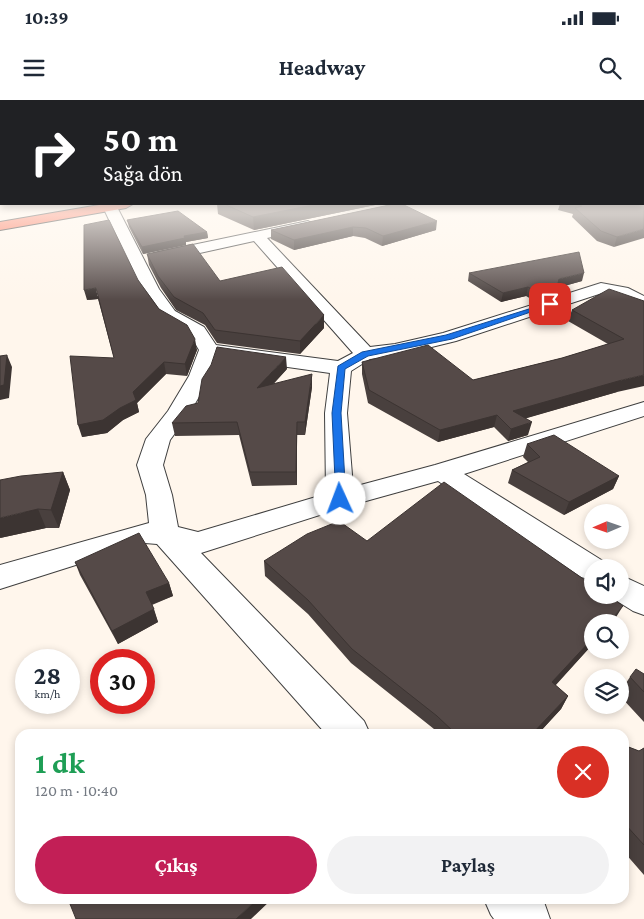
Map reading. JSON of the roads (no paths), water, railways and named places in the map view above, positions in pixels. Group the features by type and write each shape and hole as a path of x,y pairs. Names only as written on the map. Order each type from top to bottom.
{"highway":[{"path":"0,226 16,223"}],"street":[{"path":"124,223 136,262 151,290 169,315 196,331 209,350 341,368 365,354 395,350 449,337 601,288 622,292 644,303"},
{"path":"136,262 316,223"},
{"path":"258,237 365,354"},
{"path":"209,350 200,376 178,414 158,438 150,465 159,495 165,534 346,729"},
{"path":"340,499 336,413 341,368"},
{"path":"0,577 145,533 165,534 198,543 340,499 442,472 643,410"},
{"path":"442,472 584,564"},
{"path":"629,593 644,602"},
{"path":"512,904 527,919"}]}
